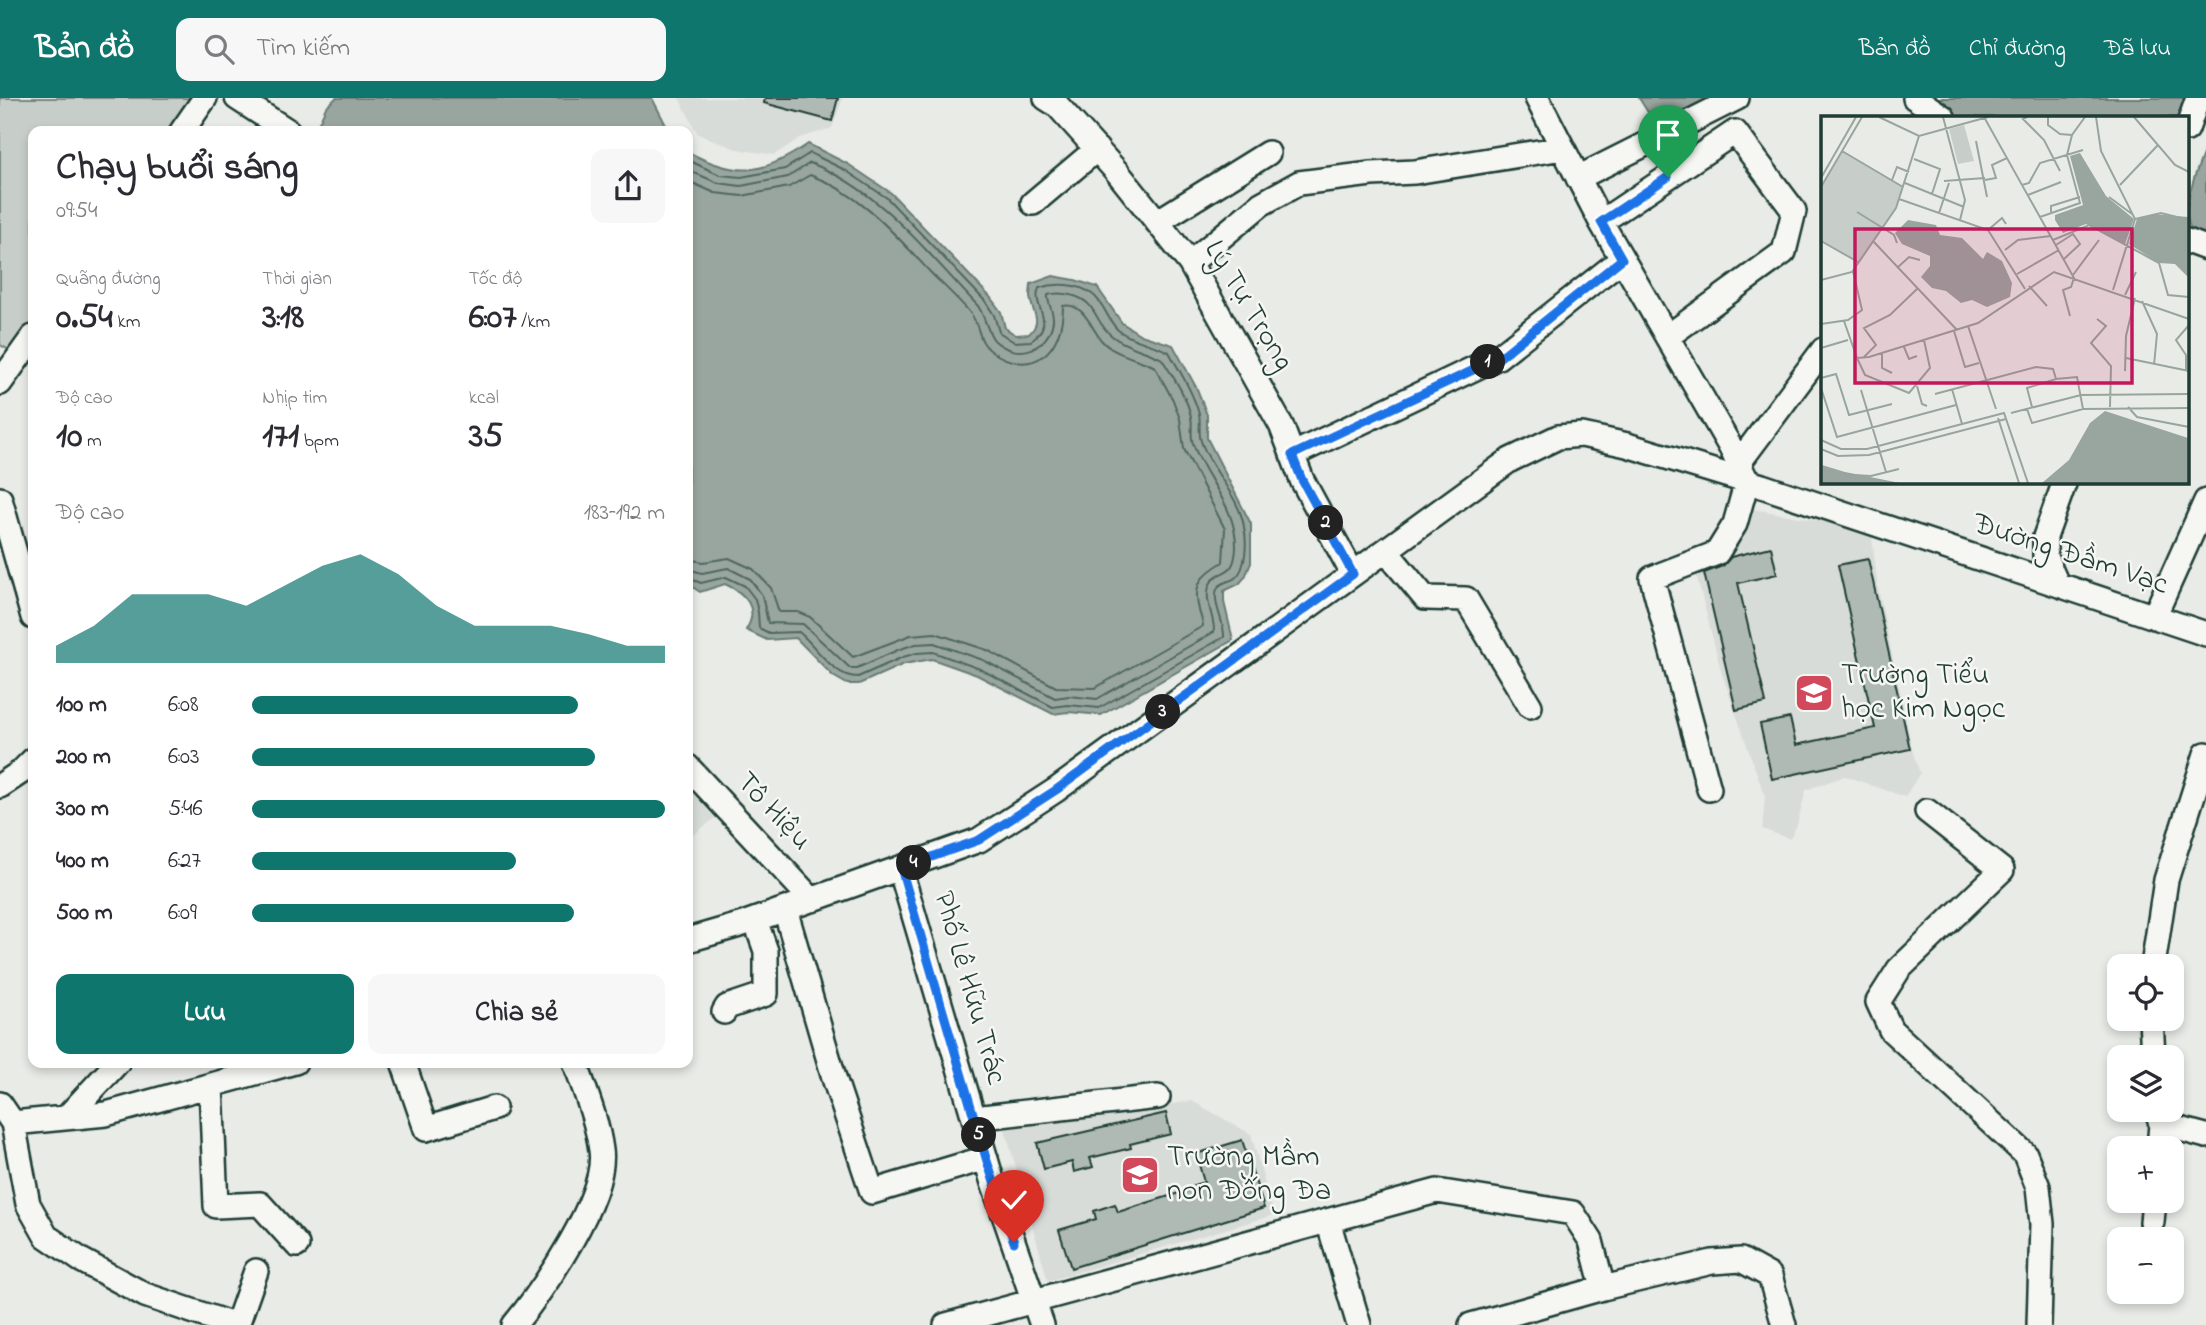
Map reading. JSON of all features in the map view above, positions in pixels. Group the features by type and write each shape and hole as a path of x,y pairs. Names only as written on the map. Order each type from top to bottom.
{"street":[{"path":"185,126 205,98"},
{"path":"237,98 280,126"},
{"path":"1537,98 1601,222 1742,472"},
{"path":"1578,178 1737,98"},
{"path":"1915,98 1942,116"},
{"path":"2188,126 2198,98"},
{"name":"Lý Tự Trọng","path":"1056,100 1190,264 1281,425 1302,480 1353,574"},
{"path":"1601,222 1735,132 1794,211 1784,252 1667,337"},
{"path":"1190,264 1261,204 1299,183 1371,174 1415,172 1563,148"},
{"path":"1033,203 1097,149"},
{"path":"1157,222 1268,153"},
{"path":"2188,241 2206,248"},
{"path":"1292,455 1499,358 1622,259"},
{"path":"0,383 10,350 28,340"},
{"path":"1709,789 1653,578 1717,553 1735,524 1742,472 1821,353"},
{"name":"Đường Đầm Vạc","path":"693,939 755,920 979,840 1045,797 1510,460 1558,437 1582,435 1742,472 2206,634"},
{"path":"2057,584 2045,556 2045,537 2064,483"},
{"path":"0,499 28,599"},
{"path":"2154,617 2206,501"},
{"path":"1386,551 1425,598 1466,599 1530,706"},
{"path":"2155,954 2166,880 2206,754"},
{"path":"0,786 28,765"},
{"name":"Tô Hiệu","path":"693,772 812,900"},
{"path":"1927,811 2002,870 1899,969 1878,1002 1891,1030 2025,1154 2038,1186 2041,1212 2039,1325"},
{"name":"Phố Lê Hữu Trác","path":"901,868 986,1158 1042,1325"},
{"path":"785,909 835,1081 872,1192 986,1158"},
{"path":"724,1012 727,1007 766,994 766,951 755,920"},
{"path":"66,1118 112,1068"},
{"path":"256,1270 235,1325 145,1294 81,1260 46,1236 28,1204 6,1113 66,1118 106,1114 273,1068"},
{"path":"404,1068 426,1129 494,1108"},
{"path":"514,1325 537,1296 592,1202 600,1175 602,1152 577,1068"},
{"path":"211,1085 216,1206 260,1204 297,1245"},
{"path":"974,1118 1157,1097"},
{"path":"2171,1122 2206,1136"},
{"path":"946,1325 1437,1191 1573,1213 1591,1241 1603,1288"},
{"path":"1328,1221 1359,1325"},
{"path":"1471,1325 1603,1288 1712,1262 1741,1260 1770,1276 1784,1325"}],"shaded area":[{"path":"0,98 202,98 182,126 28,126 28,344 20,356 0,345"},
{"path":"679,98 843,98 832,128 800,138 774,155 736,149 698,134"},
{"name":"Trường Tiểu học Kim Ngọc","path":"1753,509 1871,529 1878,588 1912,750 1920,773 1905,797 1845,776 1806,790 1797,825 1790,839 1762,829 1765,797 1722,674 1694,566 1741,543"},
{"path":"693,787 719,815 693,835"},
{"name":"Trường Mầm non Đống Đa","path":"1192,1101 1251,1134 1274,1215 1048,1281 1005,1129"}],"water":[{"path":"336,98 652,98 666,126 317,126 326,107"},
{"path":"1639,98 1714,98 1656,125"},
{"path":"1929,98 2193,98 2185,116 1956,116"},
{"path":"808,144 848,164 891,193 990,297 1001,312 1005,328 1016,335 1029,334 1036,324 1030,296 1031,284 1053,276 1097,287 1122,323 1141,335 1173,345 1197,389 1207,415 1207,438 1251,524 1251,563 1239,584 1224,591 1233,640 1101,715 1068,712 1053,714 977,675 932,659 904,664 859,684 847,684 833,676 796,638 767,640 746,630 750,622 751,608 739,592 725,584 700,592 693,587 693,154 721,166 750,169 777,162"},
{"path":"2206,146 2206,243 2195,235 2189,225 2188,205 2192,184"}],"building":[{"path":"765,98 838,98 832,121 764,103"},
{"path":"1771,547 1777,574 1738,583 1766,703 1736,710 1704,573 1723,566 1731,557"},
{"path":"1868,559 1910,749 1772,779 1760,724 1790,718 1796,745 1875,728 1838,565"},
{"path":"1166,1113 1171,1134 1090,1158 1093,1167 1074,1172 1072,1162 1044,1169 1037,1143"},
{"path":"1242,1140 1264,1208 1071,1268 1059,1230 1096,1219 1094,1211 1115,1204 1118,1212 1195,1188 1194,1185 1204,1182 1196,1154"}],"place":[{"name":"Trường Tiểu học Kim Ngọc","path":"1814,693"},
{"name":"Trường Mầm non Đống Đa","path":"1140,1175"}],"route":[{"path":"1014,1242 993,1183 901,868 979,840 1056,790 1353,574 1302,480 1292,455 1499,358 1622,259 1601,222 1668,177"}]}
